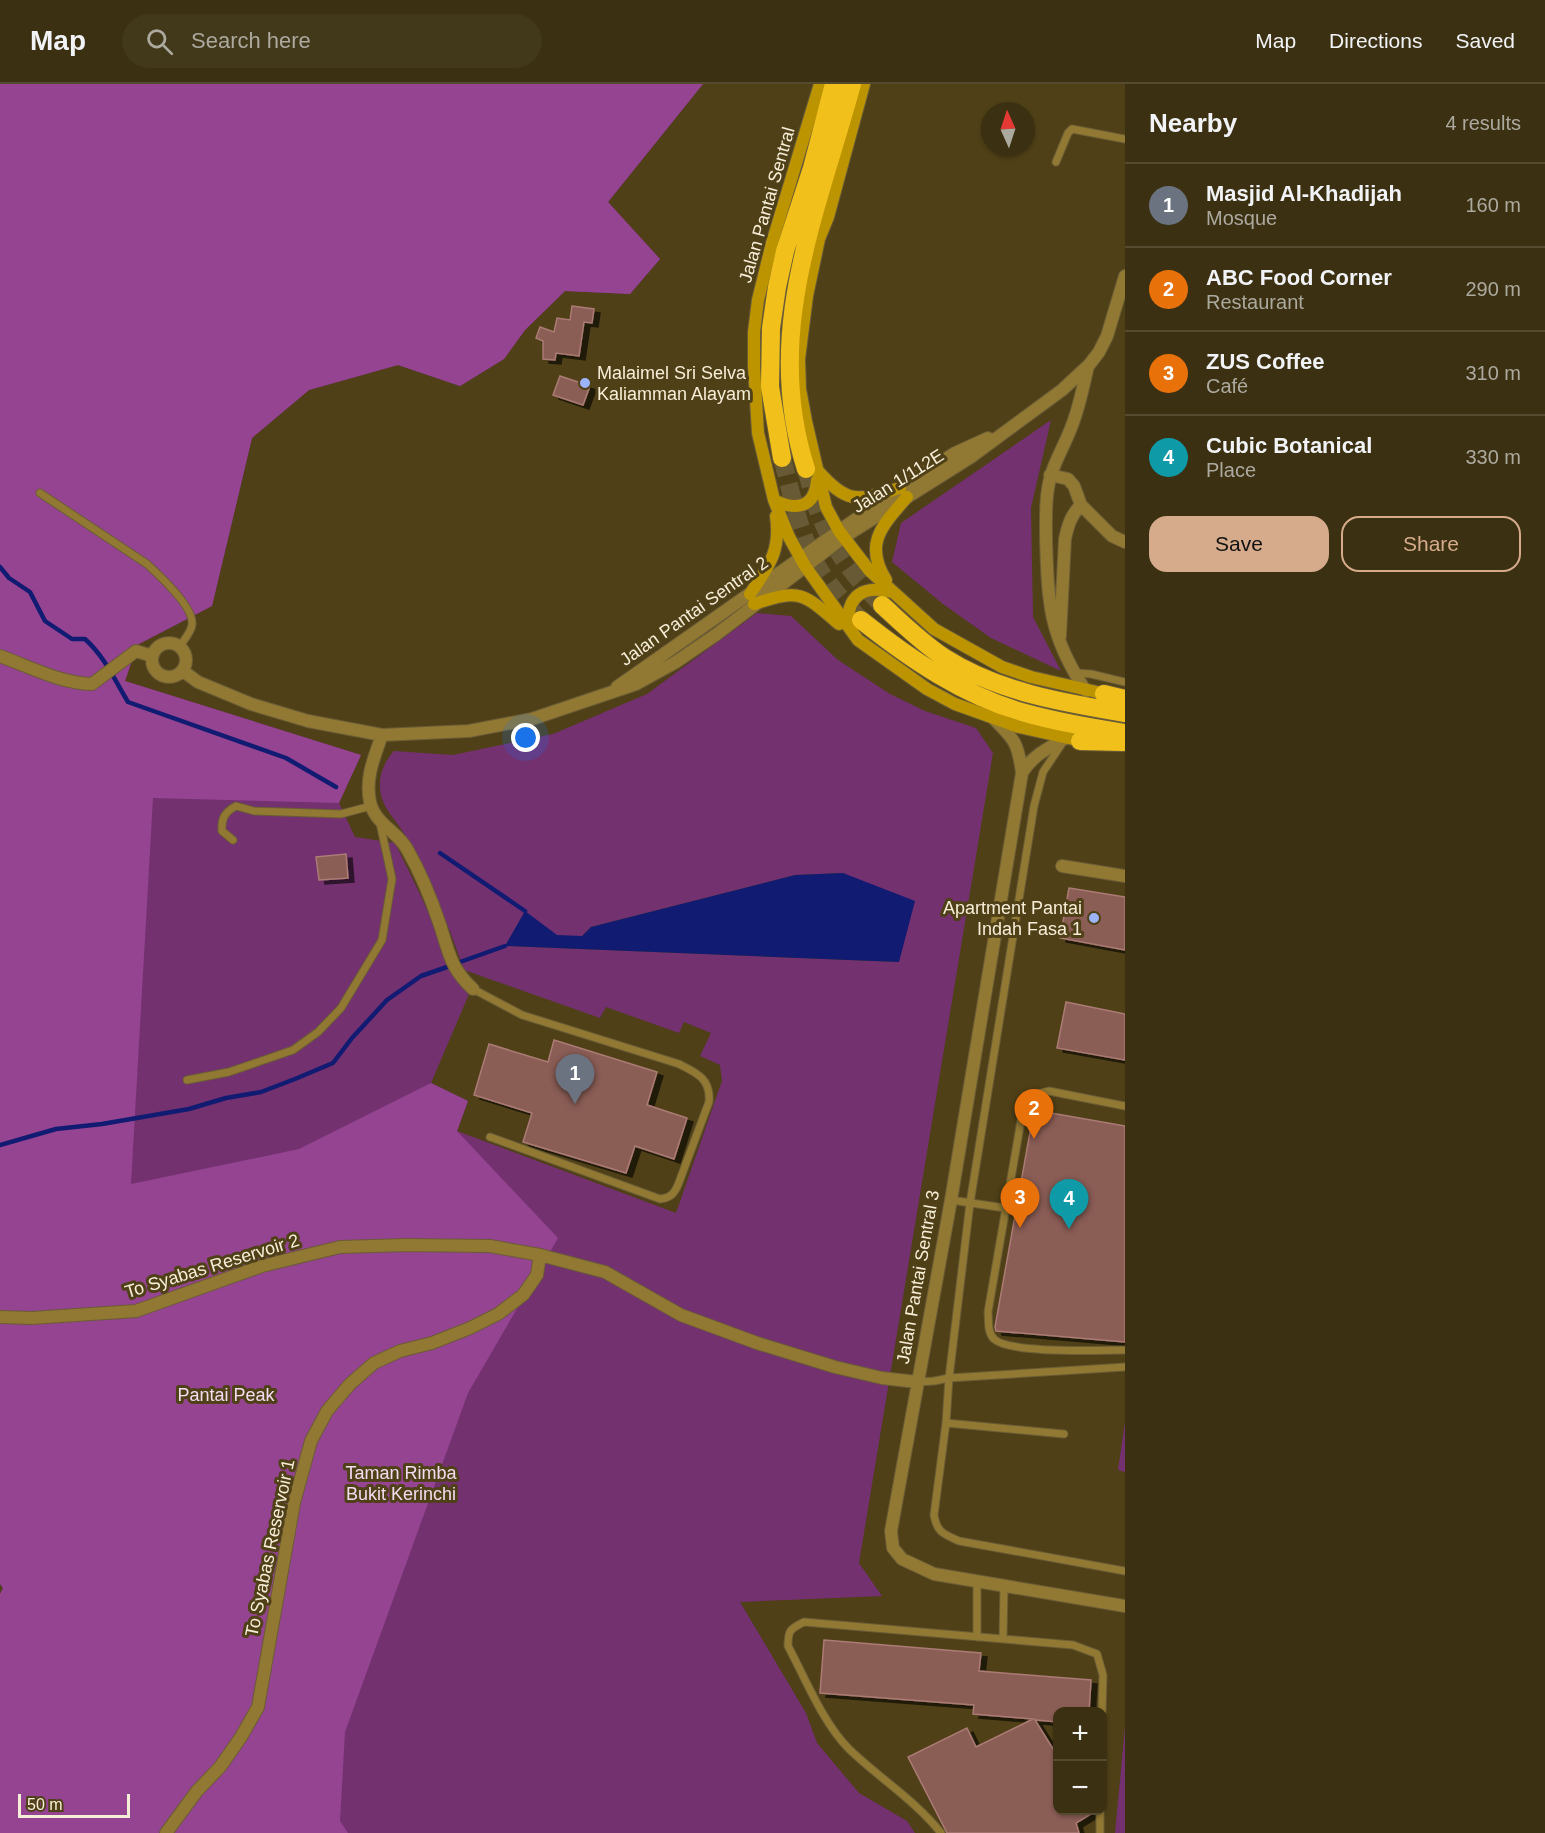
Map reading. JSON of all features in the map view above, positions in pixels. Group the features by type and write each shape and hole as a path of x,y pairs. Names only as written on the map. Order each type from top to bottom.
{"highway":[{"path":"782,458 770,387 771,328 785,251 812,168 834,84"},
{"path":"812,469 798,444 792,408 790,369 792,316 805,246 852,84"},
{"path":"887,598 944,657 991,681 1031,693 1125,713"},
{"path":"861,620 897,650 946,680 982,696 1024,712 1125,733"},
{"path":"1095,692 1125,698"},
{"path":"1073,739 1125,742"}],"main road":[{"name":"Jalan Pantai Sentral","path":"820,84 769,252 758,300 754,332 758,433 774,500 789,537 803,562 858,640 927,689 955,704 1019,728 1125,749"},
{"path":"752,599 772,561 775,550 778,534 774,500 792,507 803,505 816,490 800,389 799,359 819,239 828,217 864,84"},
{"path":"812,469 839,491 855,498 904,493"},
{"path":"812,469 826,507 841,534 887,598"},
{"path":"887,598 875,556 876,541 881,528 904,493"},
{"path":"858,640 849,616 850,605 856,596 872,589 1002,667 1031,678 1095,692"},
{"path":"752,599 783,594 796,595 813,602 858,640"}],"street":[{"name":"Jalan 1/112E","path":"803,562 904,493 955,453 1010,427 1062,390 1089,365 1099,352 1107,336 1125,276"},
{"path":"1089,365 1072,426 1050,475 1046,509 1047,582 1052,619 1059,643 1075,673 1095,692"},
{"path":"1050,475 1068,479 1074,486 1081,505 1112,536 1125,542"},
{"path":"1059,643 1065,539 1068,524 1081,505"},
{"name":"Jalan Pantai Sentral 2","path":"183,671 198,681 251,704 308,721 382,735 469,731 532,719 609,694 639,670 718,618 752,599 803,562"},
{"path":"166,643 180,646 187,658 183,671 174,677 164,677 156,671 152,656 157,648 166,643"},
{"path":"0,656 75,684 92,684 136,651 152,656"},
{"name":"Jalan Pantai Sentral 3","path":"994,719 1013,738 1018,748 1022,773 951,1200 891,1531 893,1548 902,1559 934,1574 1125,1606"},
{"path":"382,735 369,773 368,788 371,806 379,820 406,847 440,924 447,953 461,978 473,989"},
{"path":"1022,773 1037,754 1073,739"},
{"path":"1062,866 1125,876"},
{"name":"To Syabas Reservoir 2","path":"0,1317 32,1318 136,1311 262,1266 340,1247 490,1246 540,1255 605,1272 681,1315 757,1342 836,1367 882,1378 917,1382"},
{"name":"To Syabas Reservoir 1","path":"166,1833 197,1791 220,1767 258,1707 294,1503 311,1442 327,1411 350,1384 374,1363 400,1351 432,1343 470,1328 498,1314 523,1295 537,1275 540,1255"}],"lane":[{"path":"1056,162 1068,133 1072,129 1125,139"},
{"path":"40,493 147,564 160,576 191,617 192,627 180,646"},
{"path":"1075,673 1091,674 1125,682"},
{"path":"1073,739 1043,772 1034,806 970,1203 935,1507 936,1526 942,1533 959,1541 1125,1571"},
{"path":"234,840 222,831 221,820 227,811 236,806 254,811 341,814 371,806"},
{"path":"187,1080 229,1072 293,1050 318,1032 341,1008 382,940 386,922 392,879 379,820"},
{"path":"473,989 522,1015 679,1064 704,1079 710,1090 709,1102 678,1185 668,1198 660,1199 490,1137"},
{"path":"1125,1106 1049,1091 1033,1095 1024,1103 988,1312 989,1334 996,1341 1027,1349 1125,1350"},
{"path":"951,1200 1005,1208"},
{"path":"917,1382 1125,1367"},
{"path":"946,1423 1064,1434"},
{"path":"977,1581 977,1637"},
{"path":"1003,1639 1004,1585"},
{"path":"941,1833 931,1820 848,1747 822,1711 788,1646 788,1635 792,1628 804,1623 1073,1645 1096,1654 1103,1675 1102,1707"},
{"path":"1100,1815 1100,1833"}],"green space":[{"name":"Taman Rimba Bukit Kerinchi","path":"0,84 703,84 608,202 660,259 630,294 565,291 525,330 504,359 460,386 398,365 309,390 252,438 212,606 137,645 125,681 361,755 339,803 355,837 395,843 424,903 451,970 469,994 431,1083 468,1101 457,1131 676,1213 722,1081 720,1065 700,1056 711,1033 684,1022 679,1033 606,1007 600,1018 464,970 445,918 422,868 405,835 383,802 380,777 388,759 394,751 453,755 553,734 647,694 757,613 791,616 838,660 890,694 925,711 976,728 993,753 859,1563 882,1596 740,1602 806,1713 817,1743 859,1793 907,1821 915,1833 0,1833 0,1594 3,1588 0,1584","holes":["843,873 899,962 505,946 525,912 557,936 582,936 591,927 795,875"]},
{"name":"Pantai Peak","path":"0,84 703,84 608,202 660,259 630,294 565,291 525,330 504,359 460,386 398,365 309,390 252,438 212,606 137,645 125,681 361,755 339,803 153,798 131,1184 299,1149 431,1083 468,1101 457,1131 558,1238 468,1393 345,1732 340,1821 348,1833 0,1833 0,1594 3,1588 0,1584"},
{"path":"1051,420 1031,508 1033,617 1061,671 991,638 943,604 892,562 901,523"},
{"path":"1125,1422 1125,1472 1118,1470"},
{"path":"1125,1727 1125,1833 1115,1833"}],"shaded area":[{"path":"843,873 915,901 899,962 505,946 525,911 557,935 582,936 591,927 795,875"}],"building":[{"path":"572,306 594,309 592,323 584,322 579,356 556,353 555,360 543,359 543,341 536,338 540,327 554,332 557,318 570,320"},
{"path":"560,376 590,386 583,405 553,395"},
{"path":"346,854 348,878 319,880 316,857"},
{"name":"Apartment Pantai Indah Fasa 1","path":"1069,888 1125,897 1125,950 1060,938"},
{"path":"1066,1002 1125,1014 1125,1060 1057,1048"},
{"path":"554,1040 657,1072 647,1105 687,1118 674,1159 635,1146 626,1173 523,1142 532,1113 474,1095 489,1044 548,1062"},
{"path":"1034,1110 1125,1126 1125,1342 996,1331"},
{"path":"824,1640 981,1653 979,1671 1091,1680 1089,1707 1053,1707 1053,1722 1035,1720 1053,1749 1053,1815 1089,1815 1076,1823 1079,1833 947,1833 908,1757 967,1728 976,1747 1033,1719 973,1714 974,1705 820,1693"}],"waterway":[{"path":"0,567 9,578 30,592 45,621 72,639 85,639 92,646 109,669 128,702 286,758 336,787"},
{"path":"440,853 525,911"},
{"path":"460,962 505,946"},
{"path":"0,1145 56,1129 102,1124 189,1109 226,1098 261,1092 295,1079 333,1063 352,1038 387,1000 421,976 447,967"}],"tunnel":[{"path":"782,458 797,515 813,558 829,583 861,620"},
{"path":"806,469 814,500 833,542 855,575 882,605"}],"place":[{"name":"Malaimel Sri Selva Kaliamman Alayam","path":"585,383"},
{"name":"Apartment Pantai Indah Fasa 1","path":"1094,918"},
{"name":"Masjid Al-Khadijah","path":"575,1104"},
{"name":"ABC Food Corner","path":"1034,1139"},
{"name":"ZUS Coffee","path":"1020,1228"},
{"name":"Cubic Botanical","path":"1069,1229"}]}
